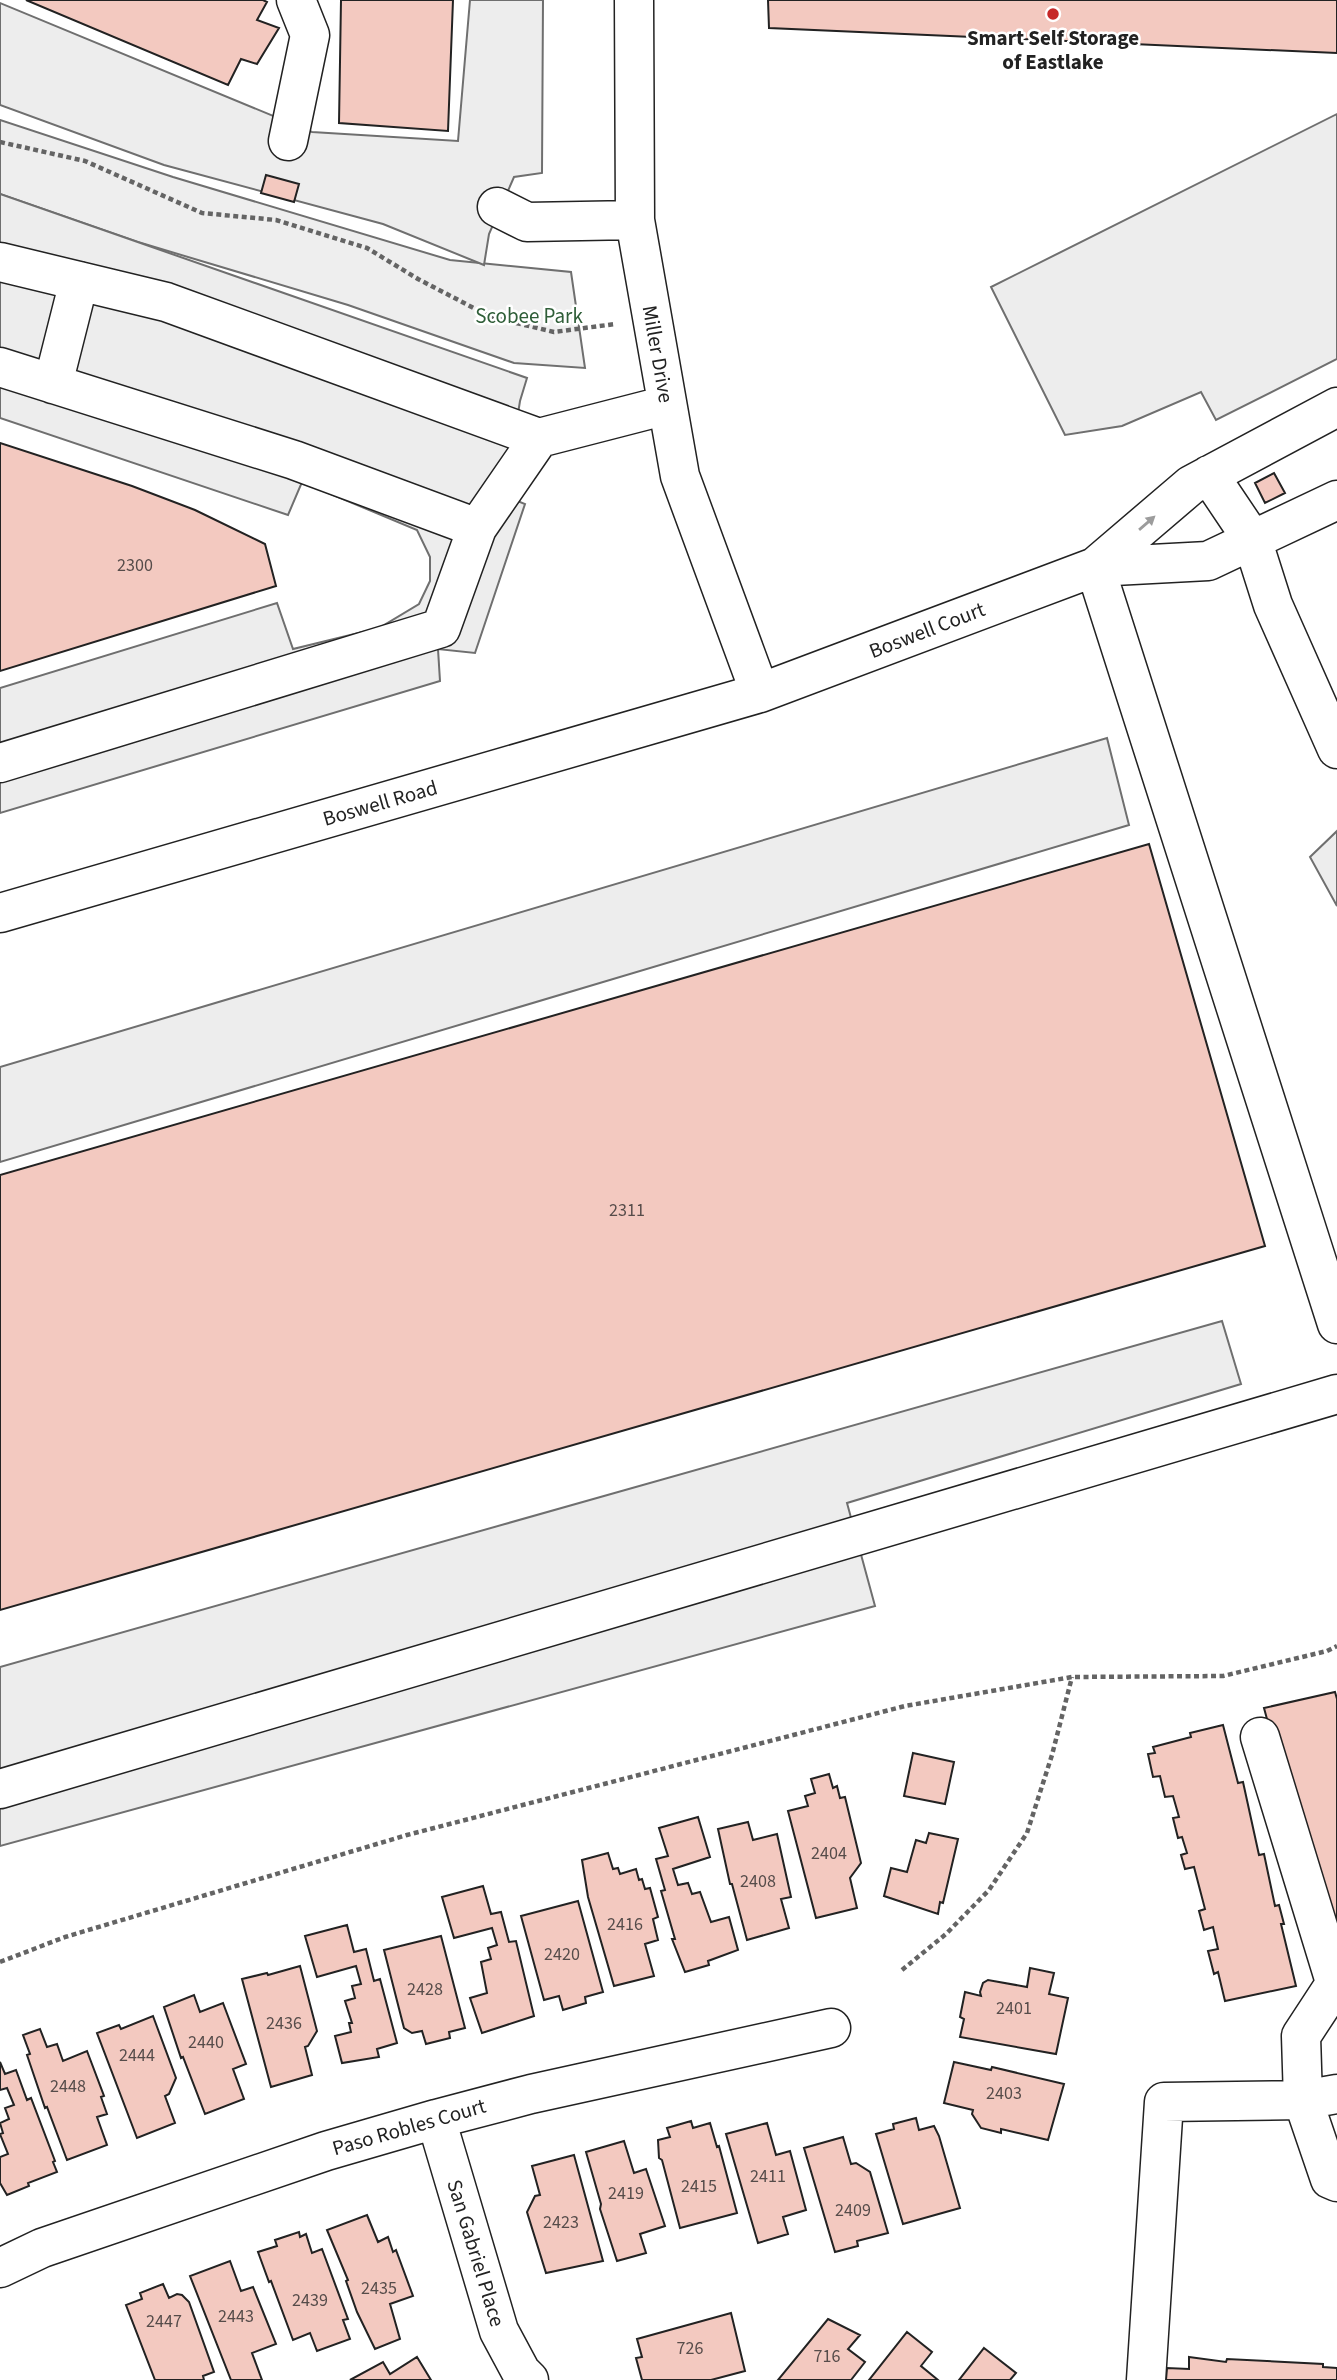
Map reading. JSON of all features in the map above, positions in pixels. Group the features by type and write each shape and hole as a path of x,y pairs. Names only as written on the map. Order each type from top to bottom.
{"street":[{"path":"288,141 310,35 296,0"},
{"name":"Miller Drive","path":"634,0 635,220 667,405 680,476 760,693"},
{"path":"497,207 527,222 635,220"},
{"path":"0,262 166,302 540,438 667,405"},
{"path":"53,384 79,281"},
{"path":"0,367 294,460 477,528"},
{"path":"1095,567 1191,485 1337,407"},
{"path":"0,763 441,628 477,528 540,438"},
{"path":"1209,475 1252,539 1273,605 1337,749"},
{"path":"1095,567 1208,561 1337,500"},
{"path":"1095,567 1337,1324"},
{"name":"Boswell Court","path":"760,693 1095,567"},
{"name":"Boswell Road","path":"0,913 760,693"},
{"path":"0,1789 1337,1394"},
{"path":"1260,1737 1336,1982 1301,2036 1320,2097 1331,2179 1337,2182"},
{"name":"Paso Robles Court","path":"0,2268 42,2248 314,2155 436,2119 531,2094 831,2028"},
{"path":"1146,2380 1164,2102 1320,2097"},
{"name":"San Gabriel Place","path":"436,2119 499,2331 521,2372 529,2380"}],"path":[{"path":"0,142 85,161 202,213 276,220 367,248 418,279 491,317 554,332 652,318"},
{"path":"0,1962 65,1937 407,1835 905,1706 1072,1677 1223,1676 1327,1651 1337,1646"},
{"path":"902,1969 946,1934 989,1890 1027,1833 1052,1755 1072,1677"}],"green space":[{"name":"Scobee Park","path":"0,120 173,177 450,260 571,272 585,368 514,363 348,305 138,242 0,194"}],"shaded area":[{"path":"470,0 543,0 542,173 514,177 489,234 484,265 383,224 164,165 0,105 0,3 312,132 458,141"},
{"path":"1337,114 1337,359 1216,420 1201,392 1122,426 1065,435 991,287"},
{"path":"0,194 527,378 520,401 505,496 525,504 475,653 438,649 440,681 0,813 0,688 277,603 293,649 379,628 419,604 430,581 430,557 417,530 302,482 288,515 0,418"},
{"path":"1107,738 1129,825 0,1162 0,1067"},
{"path":"1337,831 1337,906 1310,857"},
{"path":"1222,1321 1241,1384 847,1503 875,1606 0,1846 0,1667"}],"building":[{"path":"26,0 263,0 267,2 257,20 279,28 257,64 241,59 228,85"},
{"path":"341,0 453,0 448,131 339,123"},
{"name":"Smart Self Storage of Eastlake","path":"768,0 1337,0 1337,53 769,28"},
{"path":"266,175 299,184 294,202 261,193"},
{"path":"0,443 132,486 195,510 265,544 276,586 0,671"},
{"path":"1274,473 1285,493 1265,503 1255,483"},
{"path":"1149,844 1265,1246 0,1610 0,1175"},
{"path":"1335,1692 1337,1930 1280,1767 1264,1708"},
{"path":"1223,1725 1238,1783 1243,1782 1259,1855 1264,1854 1275,1906 1279,1905 1296,1986 1225,2001 1218,1972 1214,1974 1208,1951 1218,1949 1213,1927 1204,1930 1199,1911 1205,1909 1194,1867 1185,1869 1181,1855 1187,1853 1182,1837 1178,1838 1173,1818 1179,1817 1173,1796 1165,1797 1160,1776 1153,1777 1148,1754 1155,1753 1153,1747 1191,1737 1190,1733"},
{"path":"913,1753 954,1762 945,1804 904,1796"},
{"path":"829,1774 833,1788 837,1786 840,1798 845,1797 861,1863 850,1878 857,1908 816,1918 788,1811 808,1806 805,1796 815,1793 811,1779"},
{"path":"698,1817 710,1857 673,1869 678,1885 688,1883 692,1894 700,1892 711,1922 729,1917 738,1950 708,1961 709,1965 685,1972 672,1939 675,1939 661,1891 665,1890 656,1859 668,1856 659,1828"},
{"path":"748,1822 753,1840 777,1834 791,1897 781,1899 789,1928 747,1940 730,1884 718,1829"},
{"path":"929,1833 958,1839 938,1914 884,1896 891,1868 907,1872 916,1840 926,1843"},
{"path":"608,1853 613,1869 618,1868 620,1874 636,1869 645,1889 650,1888 658,1917 653,1919 658,1940 645,1944 654,1976 614,1986 588,1897 582,1860"},
{"path":"483,1886 491,1914 501,1912 509,1942 516,1941 534,2016 482,2033 470,1998 487,1993 481,1962 491,1959 488,1948 497,1945 492,1928 454,1938 442,1897"},
{"path":"578,1901 603,1992 585,1997 586,2003 563,2010 559,1996 544,2000 521,1916"},
{"path":"347,1925 354,1952 366,1949 374,1981 380,1979 397,2043 377,2049 379,2057 342,2063 335,2036 351,2032 349,2023 352,2023 345,2001 355,1998 352,1986 361,1984 356,1966 317,1977 305,1936"},
{"path":"441,1936 465,2028 449,2032 450,2038 426,2044 422,2031 412,2033 404,2028 384,1950"},
{"path":"300,1966 317,2031 305,2047 312,2075 271,2087 242,1979"},
{"path":"1030,1968 1054,1973 1049,1994 1068,1998 1056,2054 960,2037 964,2019 960,2017 965,1992 981,1996 983,1983 988,1980 1027,1987"},
{"path":"194,1995 200,2012 223,2003 246,2064 233,2069 244,2099 205,2114 183,2057 181,2058 164,2007"},
{"path":"153,2016 176,2078 169,2094 165,2096 175,2123 137,2138 97,2033 119,2025 121,2029"},
{"path":"40,2029 47,2047 57,2044 63,2061 87,2051 104,2096 101,2097 107,2114 97,2117 107,2145 67,2160 27,2055 30,2054 23,2035"},
{"path":"0,2062 5,2074 16,2070 27,2100 31,2098 57,2172 28,2183 29,2186 7,2195 0,2183 0,2157 8,2154 0,2134 3,2133 0,2123 9,2119 5,2108 14,2105 7,2088 0,2090"},
{"path":"954,2062 991,2070 992,2067 1064,2084 1048,2140 1001,2129 1001,2133 981,2128 972,2114 973,2110 944,2103"},
{"path":"916,2118 919,2130 934,2126 939,2136 960,2208 903,2224 876,2134 894,2129 893,2124"},
{"path":"691,2121 693,2128 710,2123 737,2213 680,2228 662,2160 659,2158 658,2140 670,2137 667,2128"},
{"path":"767,2123 776,2155 790,2151 806,2210 783,2217 788,2234 758,2243 726,2134"},
{"path":"843,2137 851,2164 856,2163 870,2172 888,2233 857,2241 858,2246 835,2252 804,2148"},
{"path":"624,2141 634,2173 646,2169 665,2226 640,2234 646,2253 617,2261 600,2209 601,2204 586,2152"},
{"path":"574,2155 603,2261 546,2273 527,2212 535,2196 540,2195 532,2166"},
{"path":"367,2215 378,2242 388,2237 393,2252 396,2250 413,2296 390,2304 400,2339 375,2349 357,2312 346,2281 348,2280 327,2230"},
{"path":"299,2232 300,2237 306,2234 312,2253 322,2249 348,2319 343,2320 350,2339 317,2351 310,2333 293,2340 258,2252 277,2246 275,2240"},
{"path":"230,2261 241,2291 253,2287 276,2344 252,2353 262,2380 231,2380 190,2276"},
{"path":"163,2284 169,2298 182,2295 189,2302 214,2372 203,2376 204,2380 155,2380 126,2305 142,2299 140,2293"},
{"path":"731,2313 745,2371 711,2380 642,2380 636,2358 642,2357 637,2339"},
{"path":"828,2319 860,2335 848,2349 865,2362 851,2380 778,2380"},
{"path":"907,2332 932,2352 921,2366 938,2380 869,2380"},
{"path":"984,2348 1016,2373 1010,2380 959,2380"},
{"path":"417,2357 431,2380 350,2380 383,2362 390,2374"},
{"path":"1189,2357 1226,2362 1227,2359 1323,2364 1323,2367 1337,2368 1337,2380 1166,2380 1167,2368 1189,2369"}],"place":[{"name":"Smart Self Storage of Eastlake","path":"1053,14"}]}
